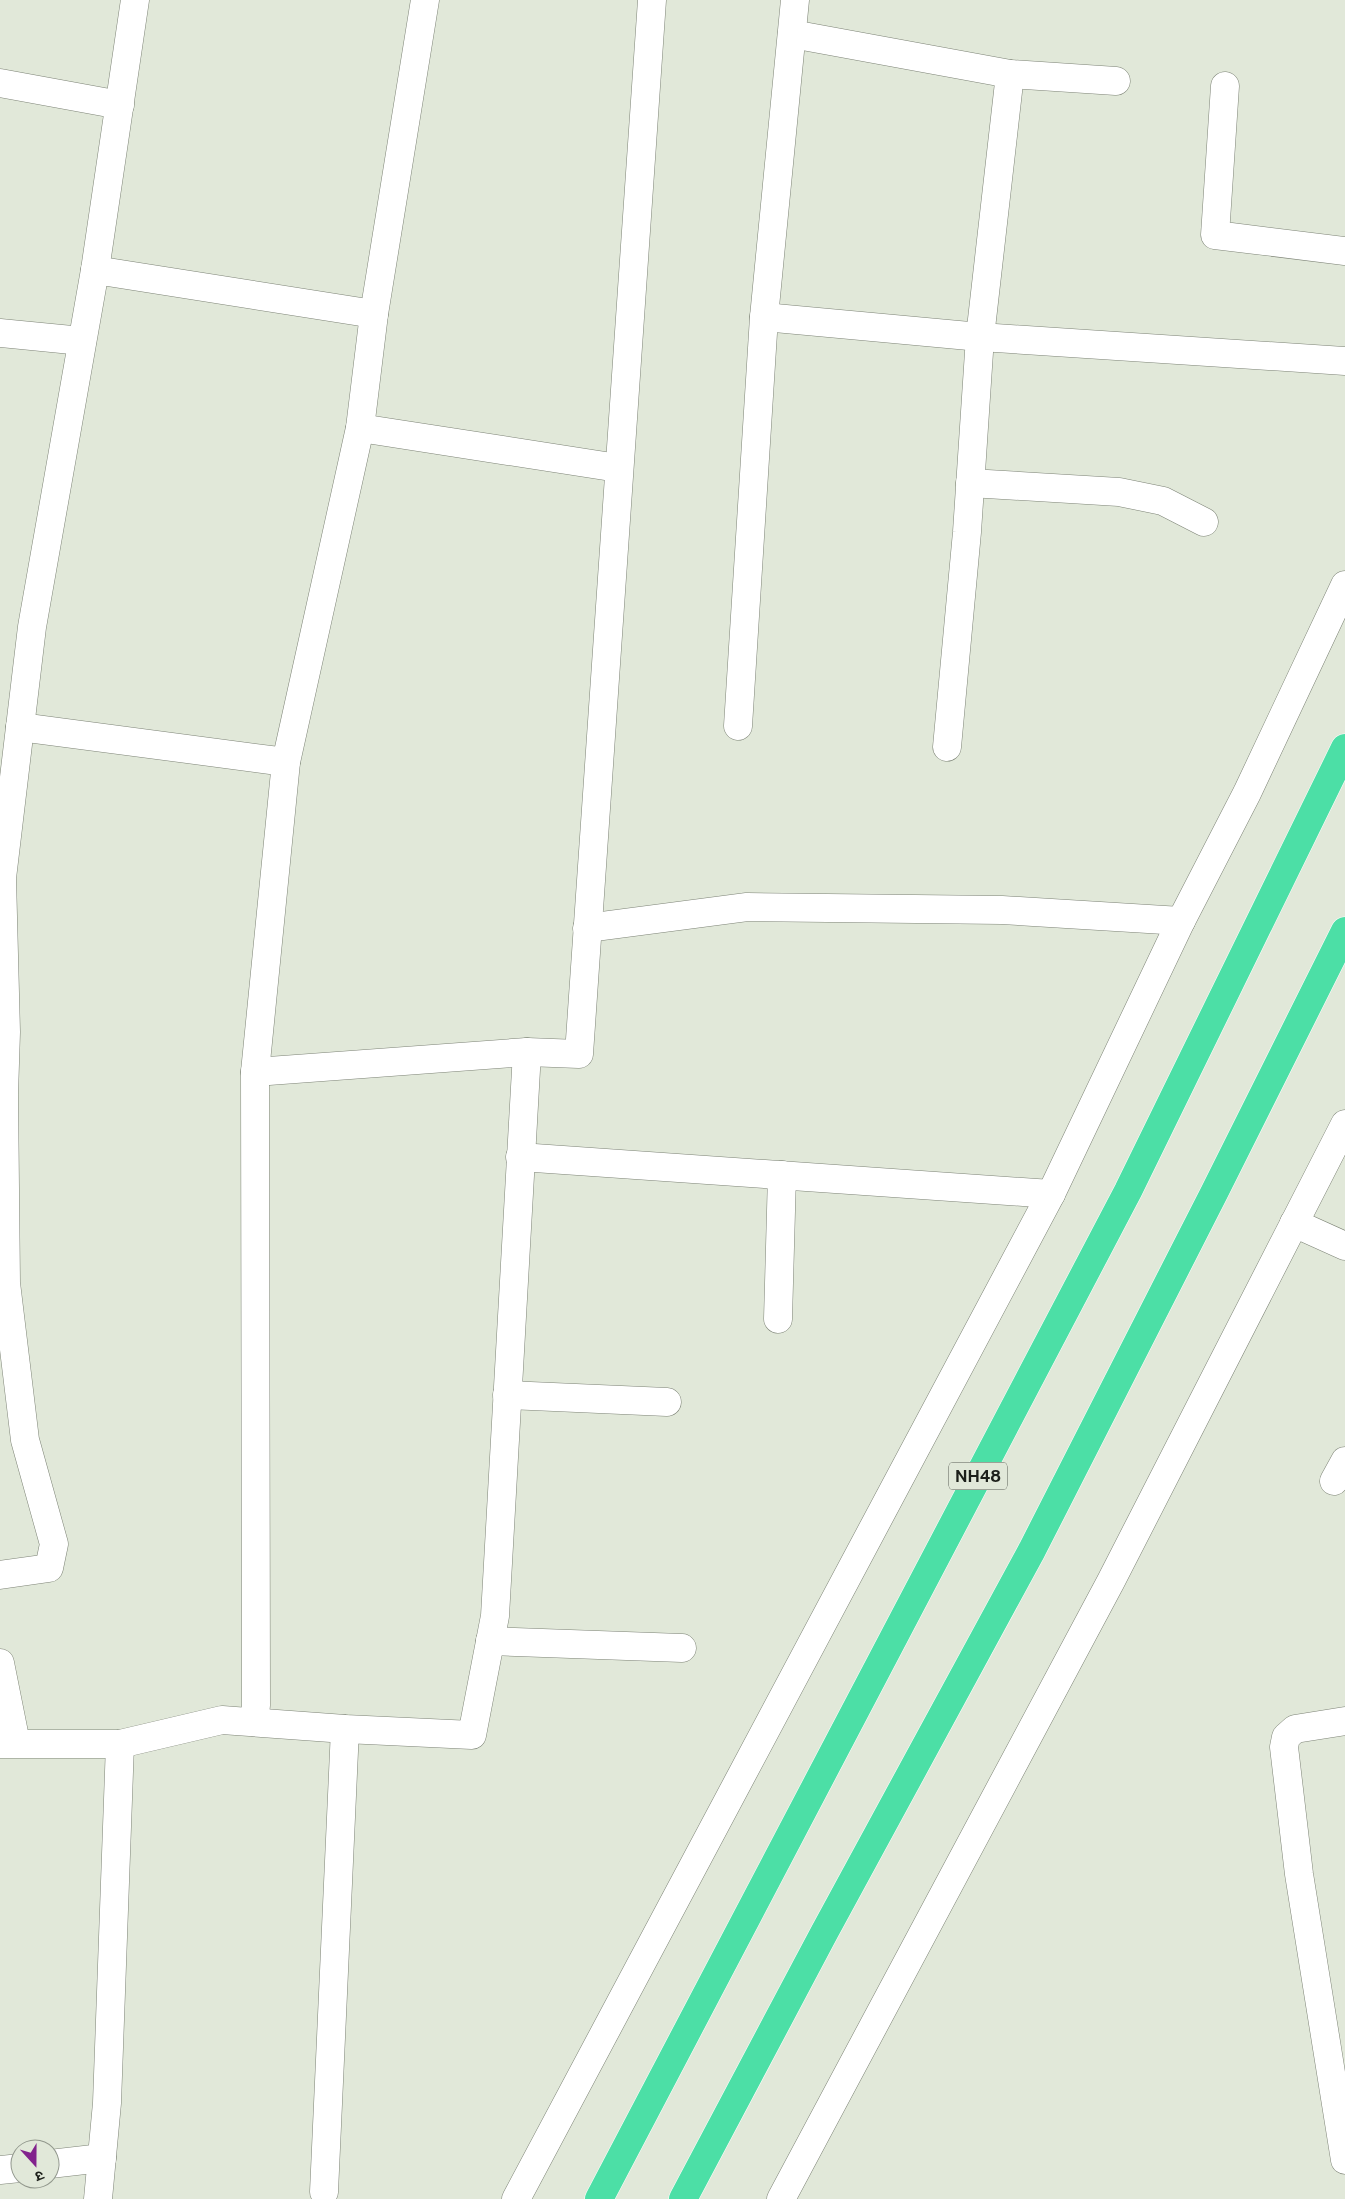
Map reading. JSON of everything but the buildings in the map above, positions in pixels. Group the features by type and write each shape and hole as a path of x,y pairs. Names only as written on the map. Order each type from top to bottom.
{"highway":[{"name":"NH48","path":"599,2199 1128,1191 1345,748"},
{"path":"683,2199 824,1933 1032,1550 1345,931"}],"street":[{"path":"0,1575 50,1568 54,1544 25,1440 6,1283 4,1094 6,1032 2,878 32,626 95,270 135,0"},
{"path":"254,1722 256,1705 255,1072 286,762 360,428 374,314 425,0"},
{"path":"255,1072 527,1052 579,1054 618,468 652,0"},
{"path":"738,726 764,317 795,0"},
{"path":"792,34 1010,74 1116,81"},
{"path":"948,747 980,337 1010,74"},
{"path":"0,83 120,105"},
{"path":"1225,86 1215,235 1345,251"},
{"path":"95,270 374,314"},
{"path":"764,317 980,337 1345,361"},
{"path":"0,333 82,341"},
{"path":"360,428 618,468"},
{"path":"970,483 1119,492 1163,501 1204,522"},
{"path":"516,2199 1051,1194 1181,921 1247,794 1345,585"},
{"path":"20,727 286,762"},
{"path":"587,928 747,907 1002,910 1181,921"},
{"path":"0,1663 8,1743 120,1744 222,1720 345,1730 472,1735 495,1616 527,1052"},
{"path":"781,2199 1111,1580 1345,1124"},
{"path":"520,1156 1051,1194"},
{"path":"778,1319 782,1175"},
{"path":"1294,1223 1345,1246"},
{"path":"507,1395 667,1402"},
{"path":"490,1642 682,1648"},
{"path":"1345,1721 1295,1729 1286,1737 1284,1747 1299,1874 1345,2160"},
{"path":"324,2192 345,1730"},
{"path":"98,2199 107,2093 120,1744"},
{"path":"60,2163 102,2158"}]}
